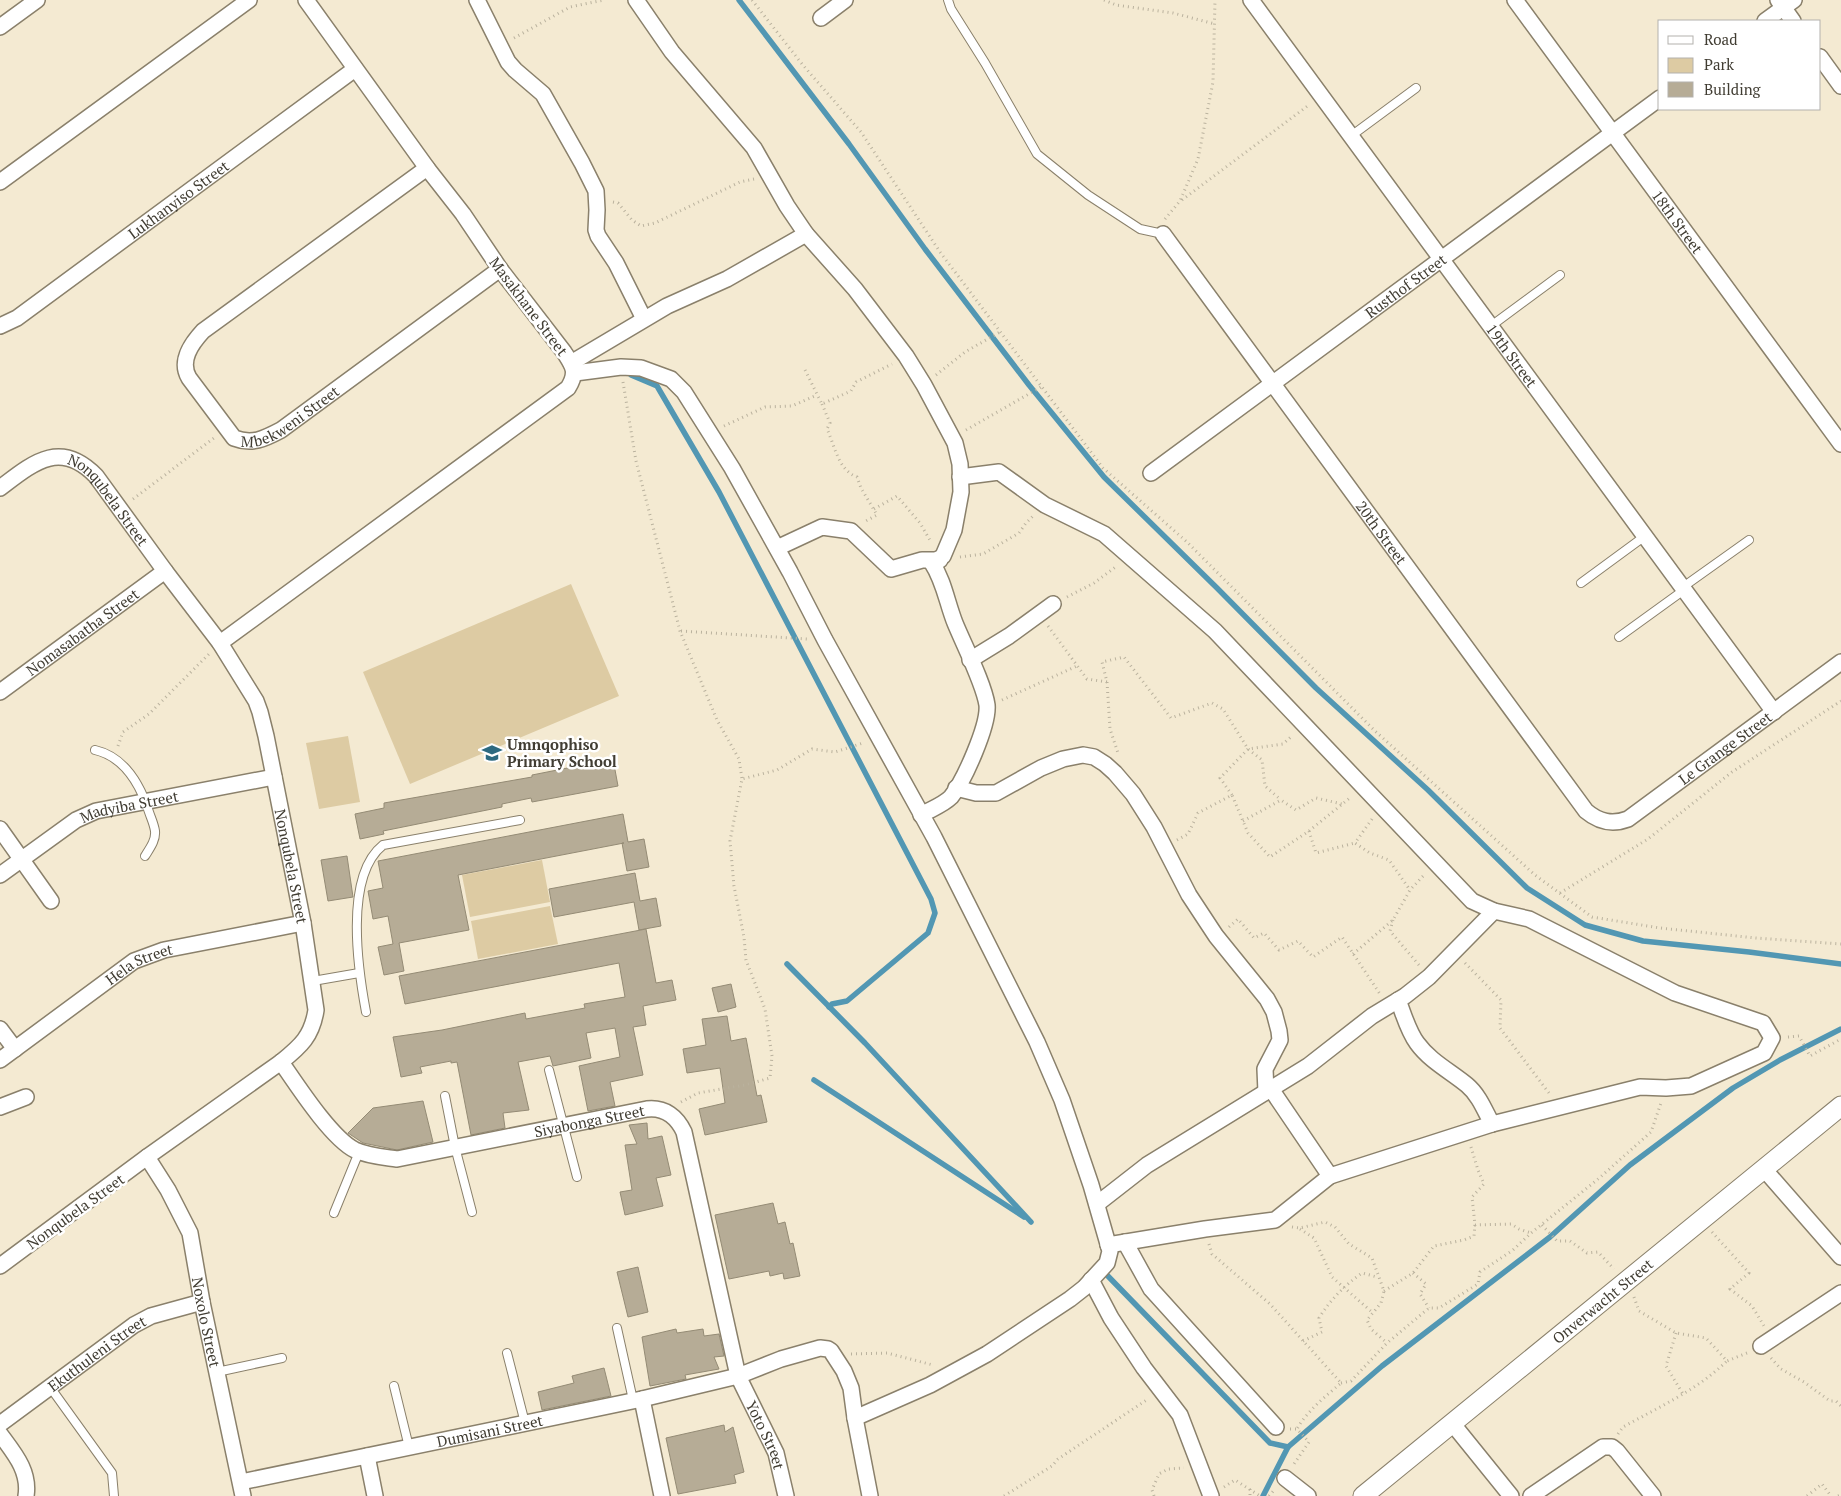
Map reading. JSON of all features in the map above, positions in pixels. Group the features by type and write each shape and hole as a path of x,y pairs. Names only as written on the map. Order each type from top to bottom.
{"street":[{"path":"0,27 36,0"},
{"path":"0,182 249,0"},
{"name":"Masakhane Street","path":"220,643 568,388 574,380 573,368 306,0"},
{"path":"476,0 508,62 543,94 582,163 596,191 596,230 598,236 616,263 644,319"},
{"path":"636,0 672,52 754,148 769,176 806,234 855,288 906,356 955,443 960,464 961,492 954,530 940,559 932,563 940,575 947,605 984,694 987,711 975,752 956,788 950,797 921,815"},
{"path":"821,18 845,0"},
{"name":"19th Street","path":"1251,0 1774,712"},
{"name":"18th Street","path":"1515,0 1841,444"},
{"path":"1766,20 1785,2 1793,20"},
{"path":"1821,58 1841,86"},
{"name":"Lukhanyiso Street","path":"0,326 17,318 355,69"},
{"name":"Rusthof Street","path":"1151,473 1658,99"},
{"name":"Mbekweni Street","path":"427,168 203,331 193,342 187,352 186,372 225,426 234,438 243,442 265,439 281,430 500,268"},
{"path":"573,368 644,319 667,306 727,279 806,234"},
{"name":"20th Street","path":"1163,234 1586,812 1599,820 1607,822"},
{"path":"573,368 641,368 671,379 684,392 732,468 876,730 1037,1042 1062,1100 1097,1204 1110,1252 1109,1259 1091,1280 1070,1299 987,1354 930,1385 855,1418"},
{"name":"Nonqubela Street","path":"0,488 27,468 42,459 53,456 67,457 88,468 220,643 256,701 274,777 303,923 316,1010 310,1033 299,1047 281,1062 147,1157 0,1266"},
{"path":"960,477 999,472 1045,505 1104,534 1214,632 1472,901 1494,911 1529,919 1675,993 1763,1023 1772,1038 1764,1053 1692,1086 1640,1087 1492,1124 1330,1176 1275,1220 1108,1245"},
{"path":"777,548 822,528 851,530 891,569 922,560 940,559"},
{"name":"Nomasabatha Street","path":"0,692 165,571"},
{"path":"970,660 1009,636 1053,604"},
{"name":"Le Grange Street","path":"1607,822 1621,822 1628,819 1841,662"},
{"path":"956,788 976,793 996,792 1063,759 1083,755 1094,757 1115,773 1133,794 1189,895 1216,936 1267,998 1280,1031 1280,1040 1265,1069 1268,1091 1330,1176"},
{"name":"Madyiba Street","path":"0,875 87,814 105,808 274,777"},
{"path":"0,829 51,901"},
{"path":"1097,1204 1147,1164 1308,1066 1372,1016 1393,1004 1429,977 1494,911"},
{"name":"Hela Street","path":"0,1060 140,958 164,950 303,923"},
{"path":"1393,1004 1417,1043 1435,1062 1468,1086 1478,1098 1492,1124"},
{"path":"0,1029 15,1049"},
{"name":"Siyabonga Street","path":"281,1062 334,1134 353,1149 360,1152 397,1159 647,1109 654,1108 669,1113"},
{"path":"0,1107 26,1097"},
{"name":"Onverwacht Street","path":"1363,1496 1841,1106"},
{"path":"669,1113 680,1123 684,1132 738,1376"},
{"name":"Noxolo Street","path":"147,1157 168,1190 190,1232 202,1302 242,1489"},
{"path":"1764,1170 1841,1257"},
{"path":"1124,1242 1151,1289 1276,1427"},
{"path":"1091,1280 1111,1318 1180,1415 1210,1495"},
{"path":"1761,1346 1841,1293"},
{"name":"Ekuthuleni Street","path":"0,1424 134,1325 151,1316 202,1302"},
{"name":"Dumisani Street","path":"242,1489 367,1456 738,1376 811,1349 828,1349 836,1357"},
{"path":"836,1357 844,1371 850,1388 870,1496"},
{"name":"Yoto Street","path":"738,1376 776,1453 786,1496"},
{"path":"638,1399 662,1496"},
{"path":"1452,1423 1511,1496"},
{"path":"0,1434 19,1460 26,1476 28,1489 26,1496"},
{"path":"1531,1496 1603,1446 1612,1447 1617,1451 1653,1496"},
{"path":"367,1456 375,1496"},
{"path":"1285,1478 1308,1496"}],"lane":[{"path":"948,0 951,9 985,63 1037,154 1088,195 1140,229 1163,234"},
{"path":"1351,136 1416,88"},
{"path":"1491,326 1560,275"},
{"path":"1582,583 1644,536"},
{"path":"1619,637 1749,540"},
{"path":"95,750 113,756 122,763 132,775 145,801 155,830 154,838 145,856"},
{"path":"366,1012 359,973 357,919 359,897 371,857 383,845 520,820"},
{"path":"313,981 359,973"},
{"path":"550,1070 577,1177"},
{"path":"445,1096 455,1147 472,1212"},
{"path":"334,1213 360,1152"},
{"path":"617,1328 638,1399"},
{"path":"507,1353 525,1423"},
{"path":"217,1372 282,1358"},
{"path":"50,1386 112,1473 114,1496"},
{"path":"394,1386 409,1448"}],"path":[{"path":"500,46 570,6 604,0"},
{"path":"752,0 802,64 860,132 940,252 1104,468 1187,542 1375,731 1535,875 1592,917 1660,928 1756,938 1841,944"},
{"path":"1104,0 1116,5 1173,14 1215,24"},
{"path":"1180,201 1198,159 1213,82 1215,0"},
{"path":"1163,234 1164,220 1180,201 1322,96"},
{"path":"597,201 618,203 632,220 641,226 655,223 740,182 769,176"},
{"path":"924,385 965,352 1000,332"},
{"path":"822,404 851,391 856,382 906,356"},
{"path":"621,367 636,462 680,630 717,720 739,759 742,779 730,841 734,886 744,937 746,960 765,1009 772,1056 770,1078 745,1085 698,1093 683,1100 669,1113"},
{"path":"805,370 830,423 827,429 841,463 848,474 857,477 861,488 877,515 851,530"},
{"path":"982,422 1041,387"},
{"path":"710,433 765,406 792,406 817,395"},
{"path":"120,508 213,440 225,426"},
{"path":"874,509 897,496 920,523 940,559 983,554 1019,533 1026,523 1045,505"},
{"path":"1053,604 1094,583 1130,557"},
{"path":"1039,614 1087,680 1106,682"},
{"path":"680,630 825,640"},
{"path":"113,756 123,732 150,714 220,643"},
{"path":"1115,773 1119,758 1110,729 1106,682 1102,662 1124,657 1171,718 1212,703 1223,709 1248,749 1262,760 1265,786 1281,800 1296,810 1316,798 1342,804"},
{"path":"987,704 1002,700 1077,666"},
{"path":"1560,893 1648,840 1732,772 1841,702"},
{"path":"1305,726 1283,744 1248,749 1220,778 1232,795 1248,833 1270,857 1309,831 1363,787"},
{"path":"742,779 777,770 812,750 835,752 862,745 876,730"},
{"path":"1164,847 1188,834 1198,813 1232,795"},
{"path":"1243,821 1281,800"},
{"path":"1309,831 1316,853 1355,843 1381,806"},
{"path":"1355,843 1370,853 1390,860 1410,890"},
{"path":"1429,977 1390,931 1393,920 1410,890 1436,862"},
{"path":"1216,936 1238,920 1254,938 1264,933 1279,950 1298,941 1313,957 1342,937 1353,954 1393,1004"},
{"path":"1353,954 1393,920"},
{"path":"1454,952 1501,1000 1500,1028 1539,1082 1560,1107"},
{"path":"1803,1042 1810,1056 1841,1039"},
{"path":"1285,1478 1309,1442 1297,1430 1319,1403 1342,1382 1352,1381 1387,1343 1429,1308 1439,1308 1478,1284 1480,1272 1513,1250 1651,1132 1666,1088"},
{"path":"1384,1291 1413,1273 1434,1246 1474,1236 1476,1225 1472,1197 1484,1184 1467,1132"},
{"path":"1275,1220 1285,1226 1300,1228 1325,1222 1335,1227 1348,1244 1372,1258 1377,1277 1384,1291 1381,1303 1367,1320 1371,1329 1387,1343"},
{"path":"1701,1220 1749,1273 1730,1289 1752,1306 1765,1327 1761,1346"},
{"path":"1476,1225 1511,1224 1531,1233"},
{"path":"1542,1225 1557,1241 1570,1241 1587,1253 1598,1252 1610,1266 1629,1279 1639,1311 1676,1333 1706,1338 1727,1361"},
{"path":"1300,1228 1314,1238 1332,1277 1373,1313"},
{"path":"1205,1229 1212,1254 1270,1304 1342,1382"},
{"path":"1303,1341 1322,1332 1319,1318 1330,1301 1343,1287 1362,1273 1377,1277"},
{"path":"1413,1273 1426,1284 1420,1294 1429,1308"},
{"path":"1676,1333 1666,1366 1683,1394"},
{"path":"1607,1446 1623,1427 1712,1376 1727,1361 1761,1346"},
{"path":"1761,1346 1781,1369 1804,1382 1830,1401 1836,1401 1841,1406"},
{"path":"836,1357 858,1353 887,1353 959,1370"},
{"path":"1004,1496 1052,1466 1058,1459 1090,1436 1161,1390"},
{"path":"1154,1496 1152,1490 1159,1474 1168,1469 1200,1469"},
{"path":"1210,1495 1235,1480 1250,1488 1258,1496"},
{"path":"1807,1496 1822,1484 1832,1496"},
{"path":"1250,1488 1250,1496"}],"green space":[{"path":"571,584 619,696 410,784 363,672"},
{"path":"348,736 360,802 319,809 306,743"},
{"path":"542,860 550,902 470,917 462,875"},
{"path":"550,906 558,944 478,959 471,921"}],"building":[{"path":"613,759 618,786 532,802 531,798 502,804 502,807 383,831 384,834 360,839 355,814 384,808 384,803 532,777 532,775"},
{"path":"623,814 628,842 644,839 649,867 627,871 622,843 458,875 469,930 399,943 404,971 384,975 378,947 393,944 388,916 373,919 368,891 383,888 378,861"},
{"path":"347,856 353,897 328,901 321,860"},
{"path":"635,873 640,901 656,898 661,926 639,930 634,902 554,917 549,889"},
{"path":"646,929 656,983 672,980 676,1000 643,1006 646,1025 633,1027 643,1075 610,1082 615,1106 588,1111 579,1066 620,1057 615,1028 586,1033 591,1058 553,1066 550,1056 518,1062 529,1110 503,1113 505,1128 471,1135 457,1062 451,1063 451,1061 420,1067 422,1073 401,1077 393,1037 442,1030 525,1013 526,1019 585,1008 584,1004 625,997 619,963 405,1004 399,976"},
{"path":"731,984 736,1007 718,1012 712,988"},
{"path":"727,1016 731,1041 746,1038 757,1096 761,1095 767,1122 705,1135 699,1109 725,1103 720,1068 687,1073 683,1049 706,1045 702,1019"},
{"path":"423,1101 433,1142 397,1150 363,1143 348,1133 373,1108"},
{"path":"647,1123 648,1139 662,1136 671,1175 656,1178 663,1206 625,1215 620,1192 632,1190 625,1145 637,1144 629,1125"},
{"path":"773,1203 778,1224 785,1222 790,1244 793,1243 800,1276 784,1279 783,1273 770,1276 769,1271 729,1279 715,1215"},
{"path":"638,1267 648,1312 628,1317 617,1272"},
{"path":"676,1329 677,1333 703,1329 704,1336 719,1334 724,1356 714,1357 719,1369 685,1375 686,1379 650,1386 642,1337"},
{"path":"604,1368 611,1396 542,1410 538,1392 574,1383 572,1376"},
{"path":"724,1425 725,1432 733,1427 744,1472 734,1475 736,1483 678,1494 666,1438"}],"waterway":[{"path":"739,0 1029,385 1104,477 1316,688 1428,790 1527,888 1585,925 1643,941 1841,964"},
{"path":"631,375 657,386 719,492 931,899 935,913 928,933 847,1001 832,1004 829,1007"},
{"path":"787,964 865,1043 1031,1222"},
{"path":"1104,1272 1270,1443 1288,1447 1382,1366 1550,1237 1630,1165 1733,1088 1780,1060 1841,1029"},
{"path":"814,1080 1024,1217"},
{"path":"1263,1496 1288,1447"}],"place":[{"name":"Umnqophiso Primary School","path":"492,753"}]}
